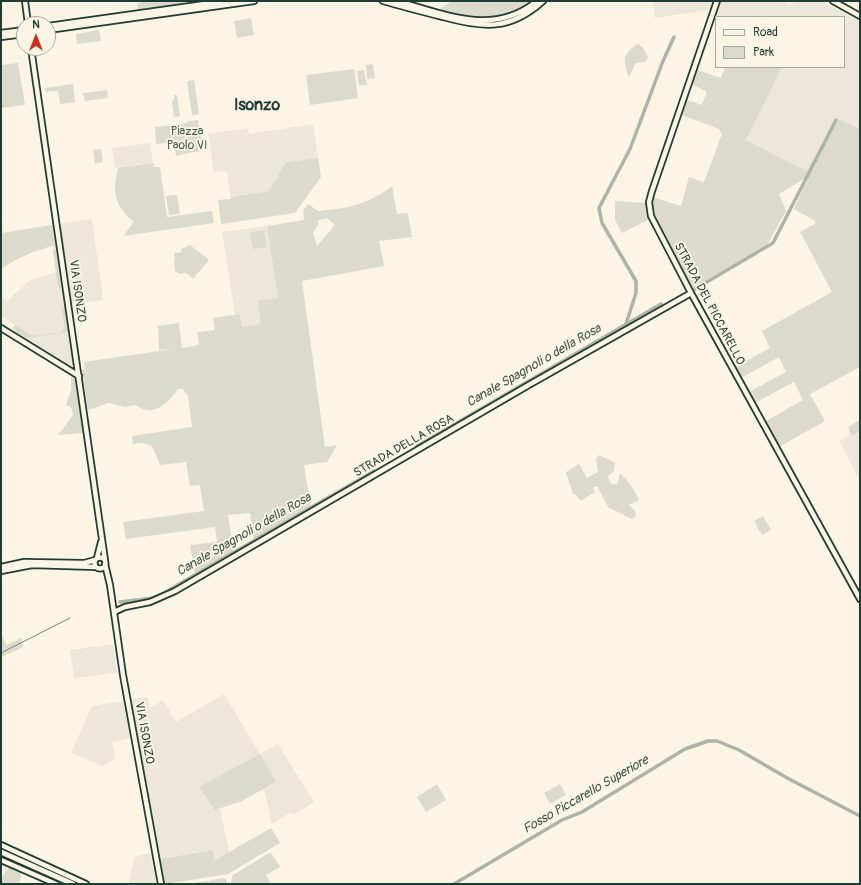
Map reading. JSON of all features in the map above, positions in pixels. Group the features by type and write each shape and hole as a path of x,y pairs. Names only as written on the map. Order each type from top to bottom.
{"main road":[{"path":"1,852 73,884"}],"street":[{"path":"25,1 27,16"},
{"path":"56,29 226,1"},
{"path":"56,25 254,1"},
{"path":"383,1 480,26 499,24 514,20 528,13 543,1"},
{"path":"397,1 472,21 485,22 513,16 537,1"},
{"name":"STRADA DEL PICCARELLO","path":"717,1 650,200 654,222 691,293 860,599"},
{"path":"833,1 860,16"},
{"path":"1,33 16,31"},
{"path":"1,37 16,35"},
{"name":"VIA ISONZO","path":"32,56 105,562 113,603 126,690 161,884"},
{"name":"STRADA DELLA ROSA","path":"114,612 125,607 148,603 175,592 520,390 691,293"},
{"path":"1,328 79,376"},
{"name":"VIA ISONZO","path":"102,537 96,559 98,568 104,573 110,585"},
{"path":"1,567 24,562 84,563 102,558 105,562 103,568 34,565 1,571"},
{"name":"STRADA DELLA ROSA","path":"113,603 125,607"},
{"path":"1,845 86,884"},
{"path":"1,860 56,884"}],"shaded area":[{"path":"652,1 781,1 789,5 798,1 822,1 860,21 860,129 836,118 807,171 746,140 782,68 845,68 845,16 715,16 715,18 713,17 716,9 655,18"},
{"path":"313,124 318,158 286,162 270,191 230,197 227,171 214,172 208,134 248,128 249,134"},
{"path":"150,143 153,163 115,168 112,148"},
{"path":"92,219 103,300 71,304 79,362 69,365 15,331 13,328 15,325 1,316 1,297 7,301 29,281 56,272 53,246 55,245 52,225"},
{"path":"267,226 278,298 262,324 242,327 240,314 235,315 222,232"},
{"path":"860,429 860,481 839,441"},
{"path":"113,644 117,673 74,678 70,650"},
{"path":"224,694 260,754 278,744 314,802 293,815 291,812 272,824 264,789 276,782 215,810 220,809 229,852 215,860 213,850 160,859 135,737 112,742 116,758 103,766 71,753 92,706 147,697 150,708 163,700 176,722"},
{"path":"150,853 157,884 129,884 134,857"}],"green space":[{"path":"142,1 203,1 138,10 137,5"},
{"path":"452,1 532,1 510,13 499,16 476,17 440,9"},
{"path":"251,18 254,35 237,38 234,21"},
{"path":"99,30 101,41 77,44 76,34"},
{"path":"638,44 644,49 648,57 645,62 636,63 629,77 625,58 629,51"},
{"path":"18,63 25,105 1,108 1,65"},
{"path":"373,64 375,78 367,79 366,65"},
{"path":"725,68 782,68 746,140 807,171 836,118 860,129 860,367 810,394 825,421 779,447 766,421 803,400 794,382 755,403 749,392 786,372 779,357 741,378 735,367 770,348 762,331 832,292 800,232 815,224 815,221 794,209 807,181 804,179 779,194 786,211 767,245 693,288 653,215 652,197 681,206 689,177 704,182 722,134 719,129 682,115 687,100 702,105 707,91 692,85 697,70 721,78"},
{"path":"354,69 358,98 310,105 306,75"},
{"path":"364,70 367,85 359,86 357,71"},
{"path":"194,80 199,114 192,115 187,81"},
{"path":"73,84 75,102 60,104 58,91 46,92 45,88"},
{"path":"107,90 108,98 85,101 83,93"},
{"path":"174,95 177,95 180,116 174,117 172,101 174,100"},
{"name":"Piazza Paolo VI","path":"198,120 203,150 176,156 174,142 156,144 155,126 159,127"},
{"path":"101,149 103,162 95,163 93,150"},
{"path":"318,158 321,177 295,213 221,224 218,200 231,199 231,197 269,191 286,162"},
{"path":"153,163 154,167 160,167 167,217 212,211 214,223 123,236 134,222 122,210 116,198 115,184 118,168"},
{"path":"392,186 397,214 408,213 412,237 379,241 384,266 302,281 325,447 337,445 327,462 304,465 311,508 254,542 250,513 228,515 234,554 195,575 190,545 217,542 215,527 126,539 123,522 204,511 200,485 190,486 186,462 160,465 152,446 143,443 133,444 132,436 192,427 188,396 183,389 178,389 165,404 154,410 142,409 135,405 125,407 109,403 88,410 82,370 85,370 84,362 173,349 159,350 158,326 179,323 182,348 199,345 197,332 215,330 213,318 240,314 242,327 261,324 258,301 278,298 267,226 304,220 303,211 308,204 318,211 348,207 374,198","holes":["327,218 335,225 317,246 313,232 318,225 318,220"]},
{"path":"177,195 180,214 169,215 166,196"},
{"path":"615,201 646,203 648,220 622,233 615,220"},
{"path":"52,225 55,245 27,255 1,269 1,233"},
{"path":"264,230 267,247 253,249 250,232"},
{"path":"190,245 208,259 193,279 186,273 179,274 175,271 174,261 174,253 182,252 181,249"},
{"path":"56,250 61,287 58,288 53,251"},
{"path":"62,308 64,308 68,332 26,338 13,328 15,325 33,336 63,332 62,329 65,328"},
{"path":"71,374 75,380 83,433 58,435 73,415 71,407 66,405 71,390"},
{"path":"860,420 860,431 851,436 848,427"},
{"path":"599,455 615,463 614,471 608,476 611,484 617,485 620,473 631,485 639,500 628,505 635,510 636,516 632,519 608,507 597,486 593,488 595,492 581,501 575,494 573,494 566,472 579,464 587,478 598,472 596,459"},
{"path":"763,516 771,530 762,535 754,521"},
{"path":"1,632 6,645 21,638 23,647 1,657"},
{"path":"260,754 276,782 242,801 215,810 199,787"},
{"path":"437,784 446,800 426,812 417,797"},
{"path":"560,784 566,795 550,804 544,793"},
{"path":"271,828 280,843 228,874 165,884 160,859 213,850 215,860"},
{"path":"269,853 272,854 280,867 266,875 271,884 230,884 233,875"},
{"path":"9,867 22,872 19,884 1,884 3,875"},
{"path":"224,878 227,880 226,884 189,884"}],"waterway":[{"path":"626,324 636,293 636,281 602,223 599,208 630,149 663,61 674,37"},
{"name":"Canale Spagnoli o della Rosa","path":"695,289 773,243 836,120"},
{"name":"Canale Spagnoli o della Rosa","path":"417,446 661,304"},
{"name":"Canale Spagnoli o della Rosa","path":"120,602 153,598 162,594 374,471"},
{"path":"1,653 70,618"},
{"name":"Fosso Piccarello Superiore","path":"454,884 562,820 582,812 685,749 708,741 717,741 739,750 789,779 860,816"}],"district":[{"name":"Isonzo","path":"257,106"}]}
